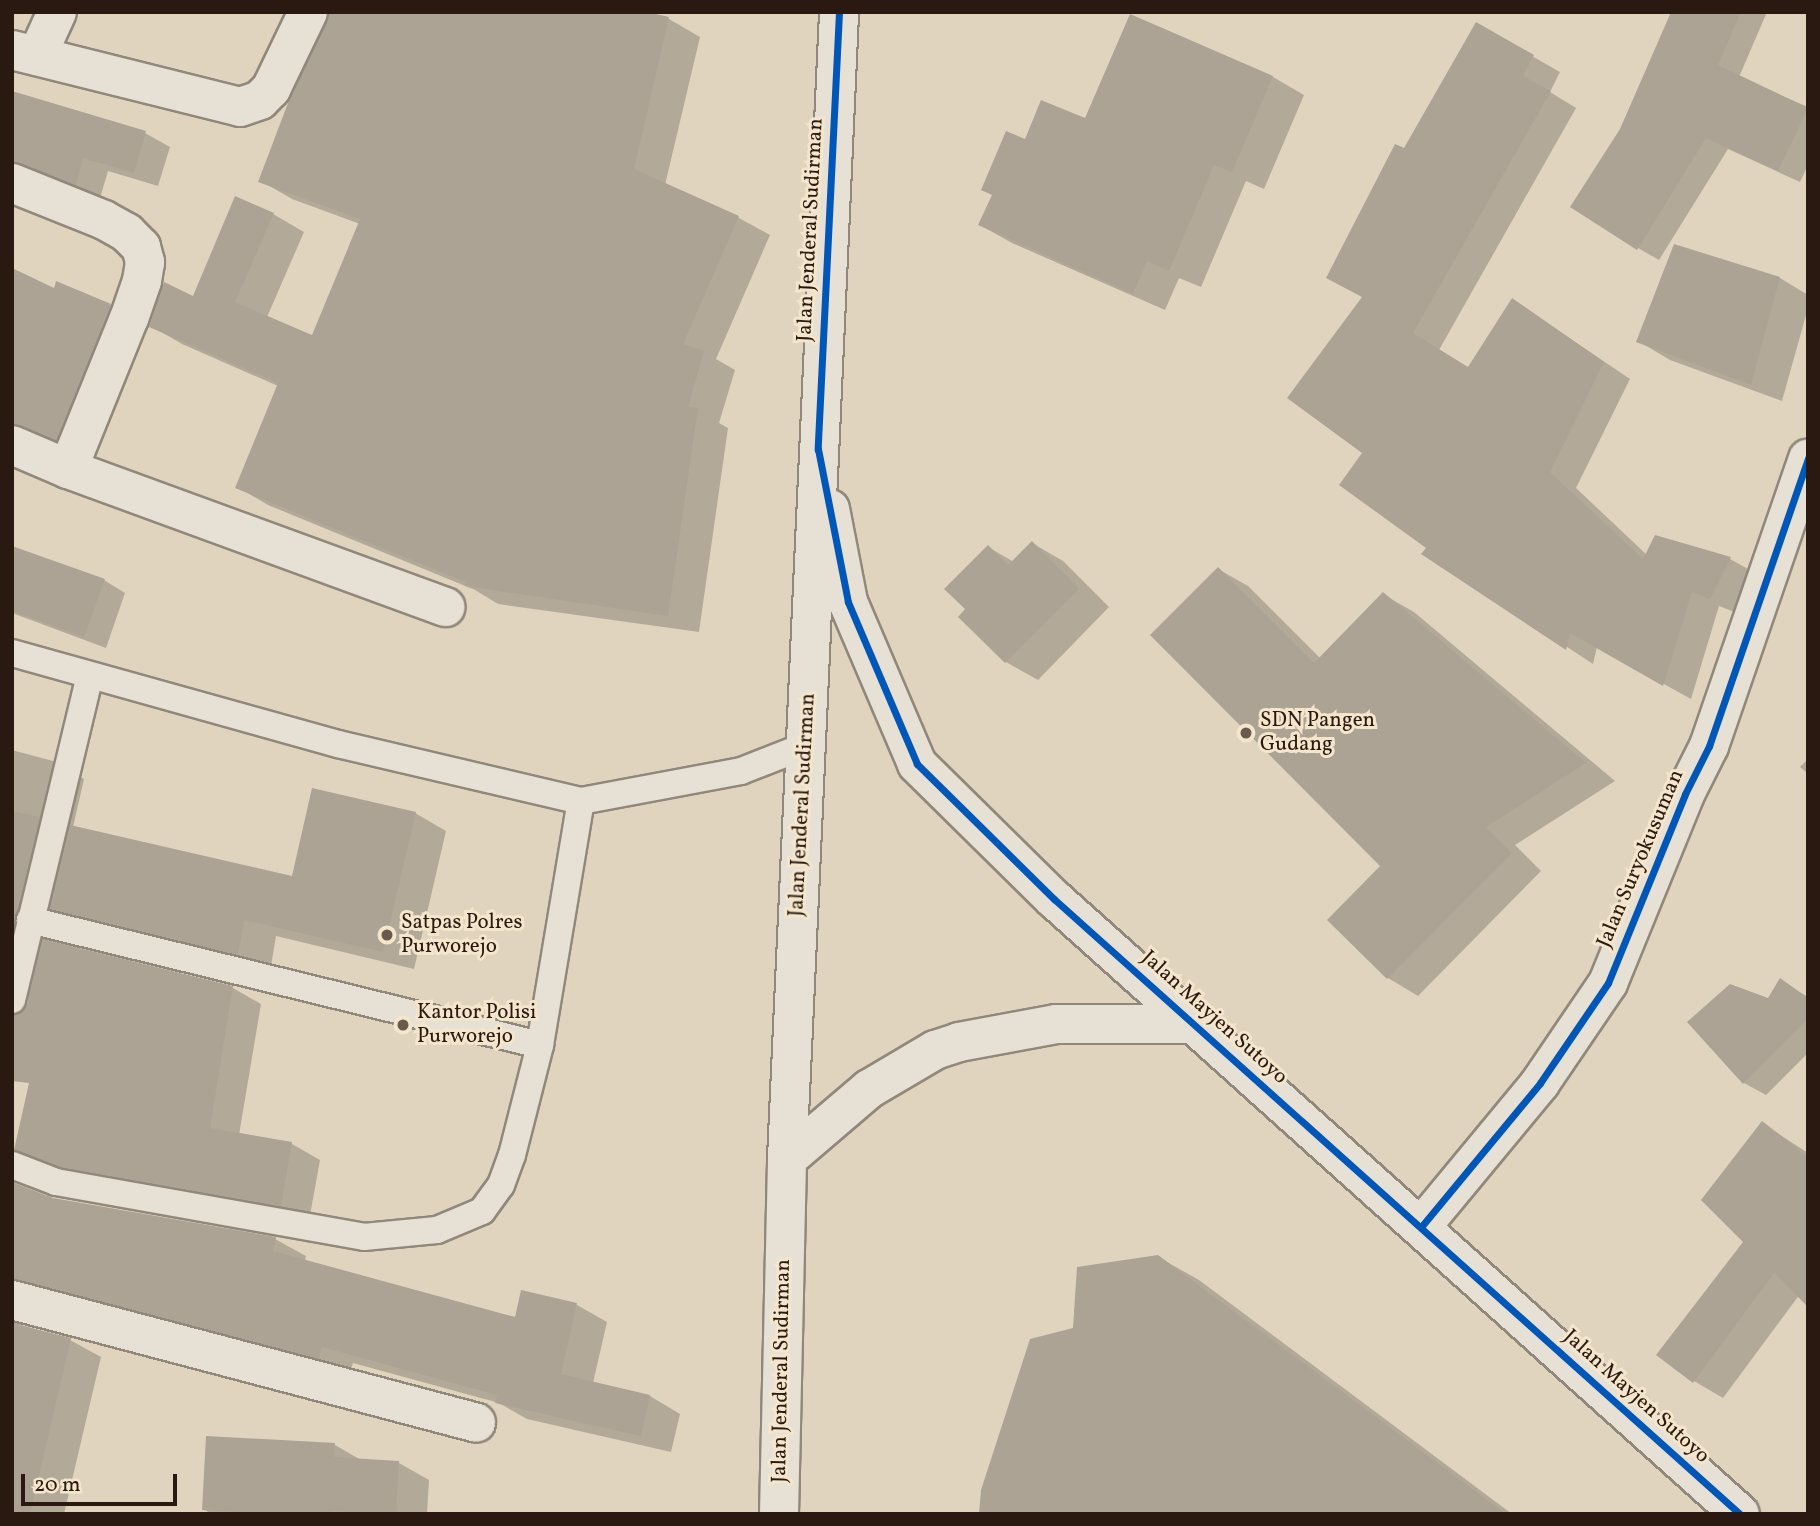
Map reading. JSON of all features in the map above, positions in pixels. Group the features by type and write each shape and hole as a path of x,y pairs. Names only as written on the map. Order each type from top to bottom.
{"main road":[{"path":"57,12 25,53 240,107 260,100 271,89 308,12"},
{"name":"Jalan Jenderal Sudirman","path":"779,1514 787,1159 839,12"},
{"path":"12,183 127,233 141,247 145,262 142,281 129,318 68,469"},
{"path":"12,445 68,469 446,607"},
{"name":"Jalan Mayjen Sutoyo","path":"818,449 848,602 917,764 1054,899 1740,1514"},
{"name":"Jalan Suryokusuman","path":"1421,1227 1540,1083 1608,983 1685,794 1709,746 1796,539 1808,459"},
{"path":"787,1159 869,1089 935,1050 959,1042 1056,1024 1195,1024"},
{"path":"12,1300 476,1423"}],"lane":[{"path":"12,653 338,744 581,801 741,771 805,746"},
{"path":"12,1000 90,676"},
{"path":"12,1165 56,1182 364,1237 437,1230 482,1211 501,1185 540,1045 581,801"},
{"path":"30,920 540,1045"}],"building":[{"path":"330,12 647,12 669,17 634,169 739,216 683,344 704,351 688,407 698,408 668,616 465,586 465,582 235,488 278,383 149,327 164,282 193,296 235,196 274,213 235,302 312,335 360,219 258,182 288,103"},
{"path":"1671,12 1741,12 1718,65 1808,108 1778,171 1706,138 1637,250 1570,207 1620,129"},
{"path":"1130,14 1273,76 1232,172 1214,165 1169,271 1147,261 1133,294 978,225 992,195 981,190 1006,131 1025,139 1041,100 1085,118"},
{"path":"1476,22 1534,55 1523,76 1551,91 1413,333 1468,367 1512,298 1604,362 1550,472 1643,559 1655,535 1731,557 1710,599 1692,592 1663,686 1570,633 1566,650 1421,554 1426,548 1339,485 1362,453 1287,398 1362,297 1326,278 1395,144 1404,148"},
{"path":"12,91 146,131 134,173 83,158 76,185 12,162"},
{"path":"1674,244 1780,277 1751,385 1636,342"},
{"path":"12,268 54,288 56,281 111,304 56,440 12,423"},
{"path":"1032,541 1079,589 1005,663 958,617 965,609 944,589 988,545 1008,565"},
{"path":"12,546 105,579 84,637 12,611"},
{"path":"1218,567 1314,663 1383,592 1586,763 1486,827 1512,853 1387,979 1327,920 1380,866 1150,635"},
{"path":"312,788 416,812 383,952 244,920 238,955 50,909 70,825 292,876"},
{"path":"12,811 40,817 12,932"},
{"path":"43,939 233,986 210,1128 292,1142 281,1206 60,1167 14,1150 29,1083 12,1081 12,1015 23,1011 27,1004"},
{"path":"1780,978 1808,998 1808,1019 1743,1084 1687,1022 1730,984 1768,998"},
{"path":"1762,1121 1808,1157 1808,1307 1774,1273 1693,1383 1656,1355 1743,1242 1701,1200"},
{"path":"12,1182 53,1198 276,1237 273,1251 515,1317 521,1290 577,1303 561,1374 650,1395 641,1436 495,1403 497,1395 322,1347 319,1359 12,1279"},
{"path":"1158,1255 1506,1514 979,1514 981,1490 1030,1339 1073,1328 1077,1267"},
{"path":"12,1323 71,1338 30,1514 12,1514"},
{"path":"206,1436 335,1443 334,1457 399,1461 396,1514 331,1511 331,1514 272,1514 202,1510"}],"cycle path":[{"path":"839,12 818,449 848,602 917,764 1054,899 1740,1514"},
{"path":"1421,1227 1540,1083 1608,983 1685,794 1709,746 1808,459"}],"place":[{"name":"SDN Pangen Gudang","path":"1246,733"},
{"name":"Satpas Polres Purworejo","path":"387,935"},
{"name":"Kantor Polisi Purworejo","path":"403,1025"}]}
